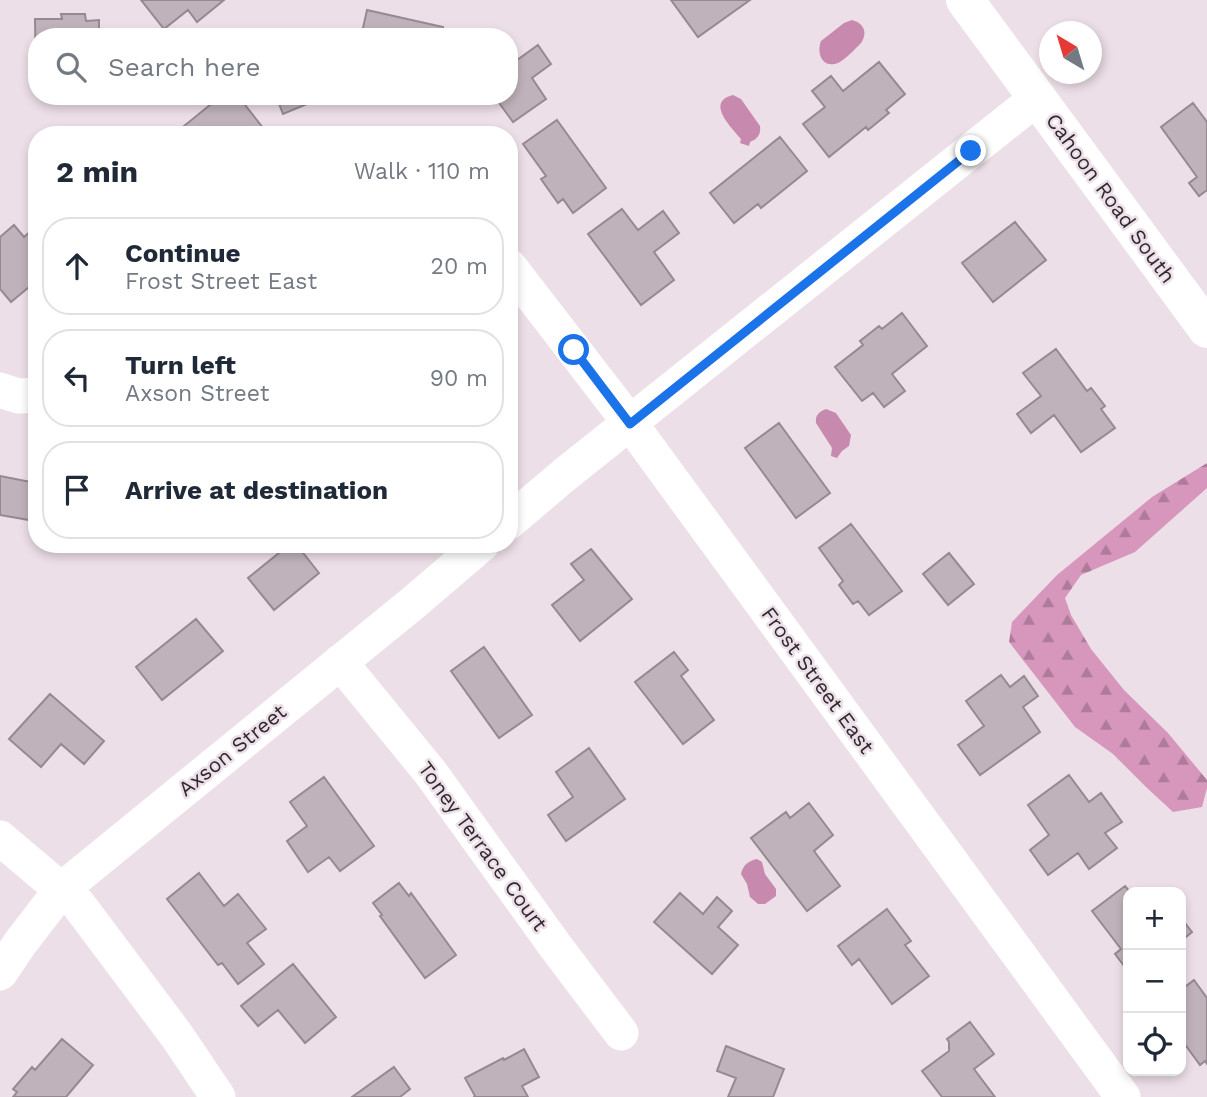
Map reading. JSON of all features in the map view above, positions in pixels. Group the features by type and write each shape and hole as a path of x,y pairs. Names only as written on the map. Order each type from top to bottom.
{"main road":[{"name":"Cahoon Road South","path":"965,0 1207,329"}],"street":[{"path":"518,515 1037,98"},
{"name":"Frost Street East","path":"518,278 630,424 1124,1097"},
{"path":"0,390 18,396 28,395"},
{"name":"Axson Street","path":"0,974 61,890 471,553"},
{"name":"Toney Terrace Court","path":"340,662 430,772 621,1033"},
{"path":"0,838 78,904 177,1036 218,1097"}],"green space":[{"path":"1207,463 1207,488 1135,552 1081,575 1065,598 1071,615 1091,649 1124,690 1168,733 1207,780 1202,807 1173,812 1113,754 1075,727 1009,642 1012,622 1057,575 1152,497"}],"shaded area":[{"path":"852,20 864,29 861,43 838,63 828,64 820,55 821,41"},
{"path":"733,95 741,99 760,126 758,136 749,146 740,143 741,139 727,122 721,109 725,98"},
{"path":"826,409 836,413 851,435 849,446 837,458 831,456 832,448 816,423 818,414"},
{"path":"757,859 762,862 765,874 776,889 776,896 765,904 758,904 750,897 741,874 746,864"}],"building":[{"path":"141,0 224,0 197,22 188,10 163,28"},
{"path":"671,0 750,0 698,37"},
{"path":"367,10 443,27 443,28 363,28"},
{"path":"61,14 85,14 86,21 99,20 99,28 35,28 35,19 62,19"},
{"path":"538,45 551,64 532,78 546,99 513,122 501,105 518,105 518,59"},
{"path":"879,62 905,94 886,110 889,113 868,130 866,127 829,157 803,124 825,107 812,91 831,76 843,91"},
{"path":"1193,103 1207,122 1207,190 1199,196 1189,183 1197,177 1161,127"},
{"path":"210,105 245,105 262,126 184,126"},
{"path":"280,105 305,105 283,114"},
{"path":"557,120 606,188 573,213 563,199 558,203 541,179 546,176 523,144"},
{"path":"780,137 807,171 761,208 758,204 734,223 710,193"},
{"path":"622,209 638,230 663,211 679,233 654,252 674,280 641,305 588,234"},
{"path":"1015,222 1046,260 993,302 962,263"},
{"path":"14,225 24,237 28,234 28,288 11,302 0,289 0,237"},
{"path":"902,313 927,346 892,374 905,391 884,407 873,393 862,401 835,367 863,345 860,341 879,326 882,329"},
{"path":"1056,349 1087,391 1091,388 1105,406 1101,409 1115,428 1081,452 1054,415 1031,433 1017,414 1041,396 1023,373"},
{"path":"779,423 830,493 796,518 745,448"},
{"path":"0,476 28,481 28,520 0,515"},
{"path":"851,524 902,591 869,615 858,601 853,604 839,585 843,581 819,548"},
{"path":"591,549 632,599 580,641 552,605 584,580 571,564"},
{"path":"279,553 303,553 319,573 274,610 248,578"},
{"path":"949,553 974,584 948,605 923,574"},
{"path":"196,619 223,651 162,700 136,667"},
{"path":"484,647 532,715 499,738 451,671"},
{"path":"674,652 688,670 681,676 714,720 683,744 635,682"},
{"path":"1001,675 1010,687 1024,676 1038,696 1023,707 1040,732 980,775 958,745 984,726 966,701"},
{"path":"50,694 104,741 84,764 61,744 41,767 9,739"},
{"path":"589,748 625,799 566,841 548,815 573,797 556,772"},
{"path":"1069,775 1089,802 1101,793 1122,822 1105,833 1117,848 1089,869 1078,853 1048,875 1030,850 1049,835 1028,805"},
{"path":"324,777 374,846 340,871 329,857 308,872 287,841 307,826 290,802"},
{"path":"809,803 833,835 814,851 840,886 807,911 751,838 786,812 790,818"},
{"path":"199,873 224,906 238,894 266,929 247,943 264,964 238,984 222,963 218,965 167,899"},
{"path":"399,883 409,896 411,893 456,955 425,978 373,903"},
{"path":"1123,888 1123,964 1115,954 1121,949 1092,911"},
{"path":"680,893 703,914 717,897 732,911 718,927 738,945 712,974 654,922"},
{"path":"887,909 911,941 905,945 929,976 892,1004 859,959 852,965 838,946"},
{"path":"1186,924 1192,932 1186,937"},
{"path":"293,964 336,1017 305,1043 278,1010 258,1026 241,1006"},
{"path":"1194,980 1207,998 1207,1064 1205,1061 1200,1065 1186,1046 1186,986"},
{"path":"970,1022 994,1054 974,1069 995,1097 942,1097 922,1071 949,1051 947,1039"},
{"path":"62,1039 93,1065 66,1097 13,1097 17,1092 13,1089 32,1067 35,1070"},
{"path":"726,1046 784,1069 773,1097 728,1097 736,1078 717,1071"},
{"path":"524,1049 539,1077 522,1086 528,1097 474,1097 465,1078"},
{"path":"394,1067 410,1089 400,1097 352,1097"}],"route":[{"path":"574,350 630,424 971,151"}]}
